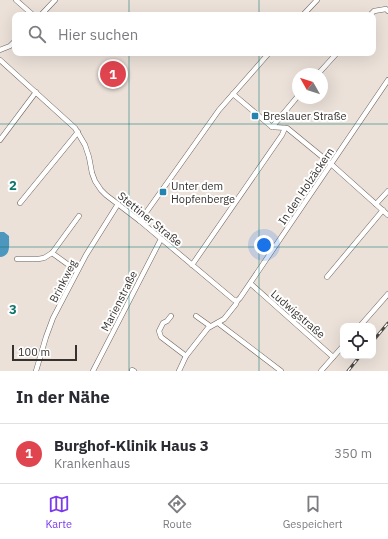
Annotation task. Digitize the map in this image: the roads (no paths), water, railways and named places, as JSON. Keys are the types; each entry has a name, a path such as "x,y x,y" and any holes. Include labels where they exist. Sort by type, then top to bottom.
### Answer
{"street":[{"path":"16,0 29,12"},
{"path":"44,12 56,0"},
{"path":"307,12 317,0"},
{"path":"373,12 386,9 388,11"},
{"path":"0,50 12,44"},
{"path":"140,221 219,110 267,56"},
{"path":"323,68 333,56"},
{"name":"Stettiner Straße","path":"0,60 70,122 78,132 89,156 95,181 101,190 237,301"},
{"name":"In den Holzäckern","path":"218,323 224,319 250,284 388,80"},
{"path":"0,140 36,92"},
{"path":"233,94 272,127 287,128 331,164 388,215"},
{"path":"272,127 292,103"},
{"path":"192,265 282,135 285,128"},
{"path":"20,203 78,132"},
{"path":"376,204 388,191"},
{"name":"Brinkweg","path":"36,371 51,324 77,271 118,204"},
{"path":"326,277 382,210"},
{"path":"17,259 44,258 52,253 79,216"},
{"name":"Marienstraße","path":"93,371 161,239"},
{"path":"52,253 77,271"},
{"name":"Ludwigstraße","path":"250,284 334,357"},
{"path":"363,323 388,294"},
{"path":"171,316 163,323 159,331 161,337 186,356"},
{"path":"196,316 210,326"},
{"path":"179,371 186,356 196,342 210,326 218,323 281,371"},
{"path":"321,371 340,350"}],"water":[{"path":"0,232 4,232 9,236 9,250 6,255 0,257"}],"railway":[{"path":"376,337 388,323"},
{"path":"348,371 358,359"}],"place":[{"name":"Burghof-Klinik Haus 3","path":"113,74"},
{"name":"Breslauer Straße","path":"255,116"},
{"name":"Unter dem Hopfenberge","path":"163,192"}]}
